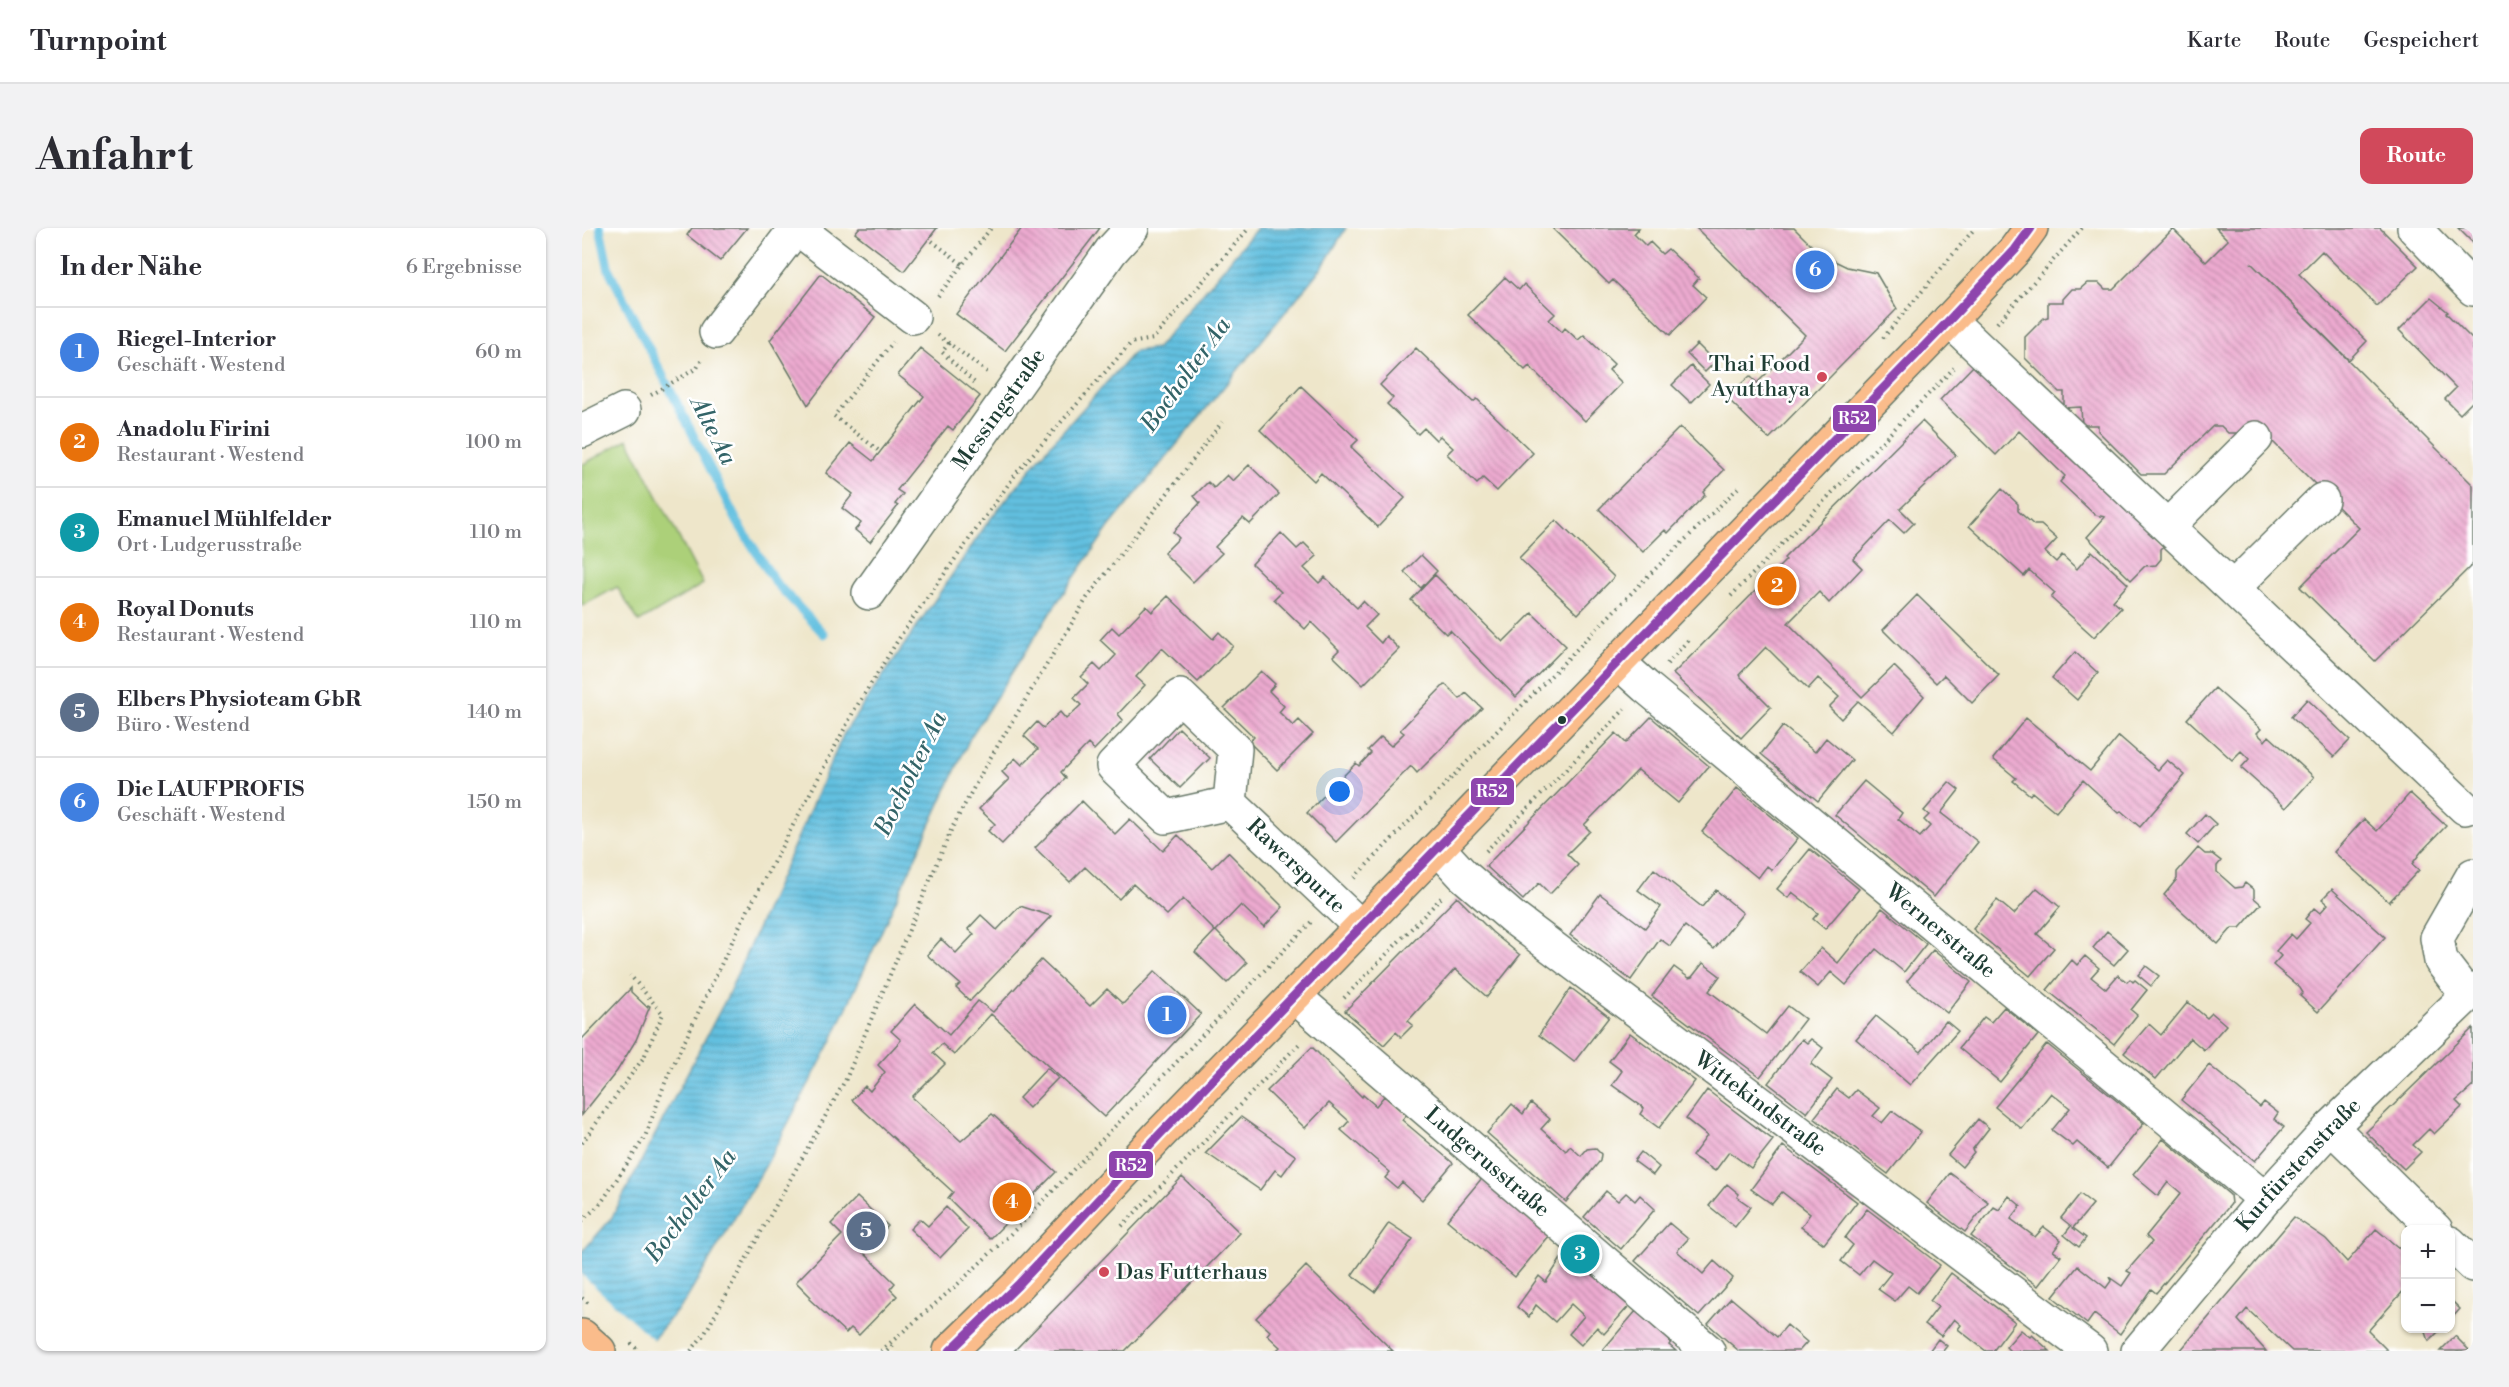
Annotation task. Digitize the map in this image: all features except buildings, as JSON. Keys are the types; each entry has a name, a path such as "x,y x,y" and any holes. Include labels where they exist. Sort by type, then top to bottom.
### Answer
{"main road":[{"path":"950,1351 1018,1286 1294,996 1949,320 2015,249 2031,228"},
{"path":"582,1336 599,1351"}],"street":[{"path":"716,332 796,228 913,317"},
{"name":"Messingstraße","path":"869,593 1111,251 1132,228"},
{"path":"2414,228 2473,290"},
{"path":"1949,320 2465,808"},
{"path":"585,421 637,403"},
{"path":"2168,526 2256,438"},
{"path":"2233,588 2322,500"},
{"name":"Wernerstraße","path":"1618,662 2265,1198"},
{"name":"Rawerspurte","path":"1230,803 1361,927"},
{"name":"Wittekindstraße","path":"1438,848 1463,875 1521,924 2090,1351"},
{"path":"2470,992 2441,961 2437,938 2473,875"},
{"name":"Kurfürstenstraße","path":"2138,1351 2265,1198 2331,1127 2470,992"},
{"name":"Ludgerusstraße","path":"1294,996 1708,1351"},
{"path":"2331,1127 2431,1225"},
{"path":"2455,1247 2473,1265"}],"path":[{"path":"878,450 834,416 913,317 934,301 991,228"},
{"path":"582,1221 601,1203 645,1137 666,1080 741,923 855,709 905,628 1018,471 1131,343 1153,339 1248,228"},
{"path":"1876,347 1975,228"},
{"path":"1724,603 1976,345 2082,228"},
{"path":"932,241 962,264"},
{"path":"913,317 1013,391"},
{"path":"637,403 697,368"},
{"path":"691,1351 705,1333 846,1079 952,828 986,765 1087,598 1222,422"},
{"path":"881,1351 1022,1223 1650,573 1744,482"},
{"path":"1121,1226 1646,687 1691,637"},
{"path":"582,1143 644,1057 663,1014 630,975"},
{"path":"887,1351 901,1335"}],"green space":[{"path":"628,439 703,584 639,622 617,587 582,606 582,465"}],"water":[{"name":"Bocholter Aa","path":"1257,228 1346,228 1323,266 1109,527 1054,607 970,738 831,1042 766,1165 686,1300 643,1351 582,1351 582,1252 611,1219 727,997 844,733 988,522 1051,444 1135,351 1157,348"}],"pier":[{"path":"582,1275 655,1341 647,1351 582,1351"}],"waterway":[{"name":"Alte Aa","path":"600,228 609,270 737,521 775,582 824,634"}],"transit line":[{"name":"R52","path":"950,1351 1018,1285 1160,1134 1940,330 2015,250 2031,228"}],"place":[{"name":"Die LAUFPROFIS","path":"1815,270"},
{"name":"Thai Food Ayutthaya","path":"1822,377"},
{"name":"Anadolu Firini","path":"1777,586"},
{"name":"Riegel-Interior","path":"1167,1015"},
{"name":"Royal Donuts","path":"1012,1202"},
{"name":"Elbers Physioteam GbR","path":"866,1231"},
{"name":"Emanuel Mühlfelder","path":"1580,1254"},
{"name":"Das Futterhaus","path":"1104,1272"}]}
